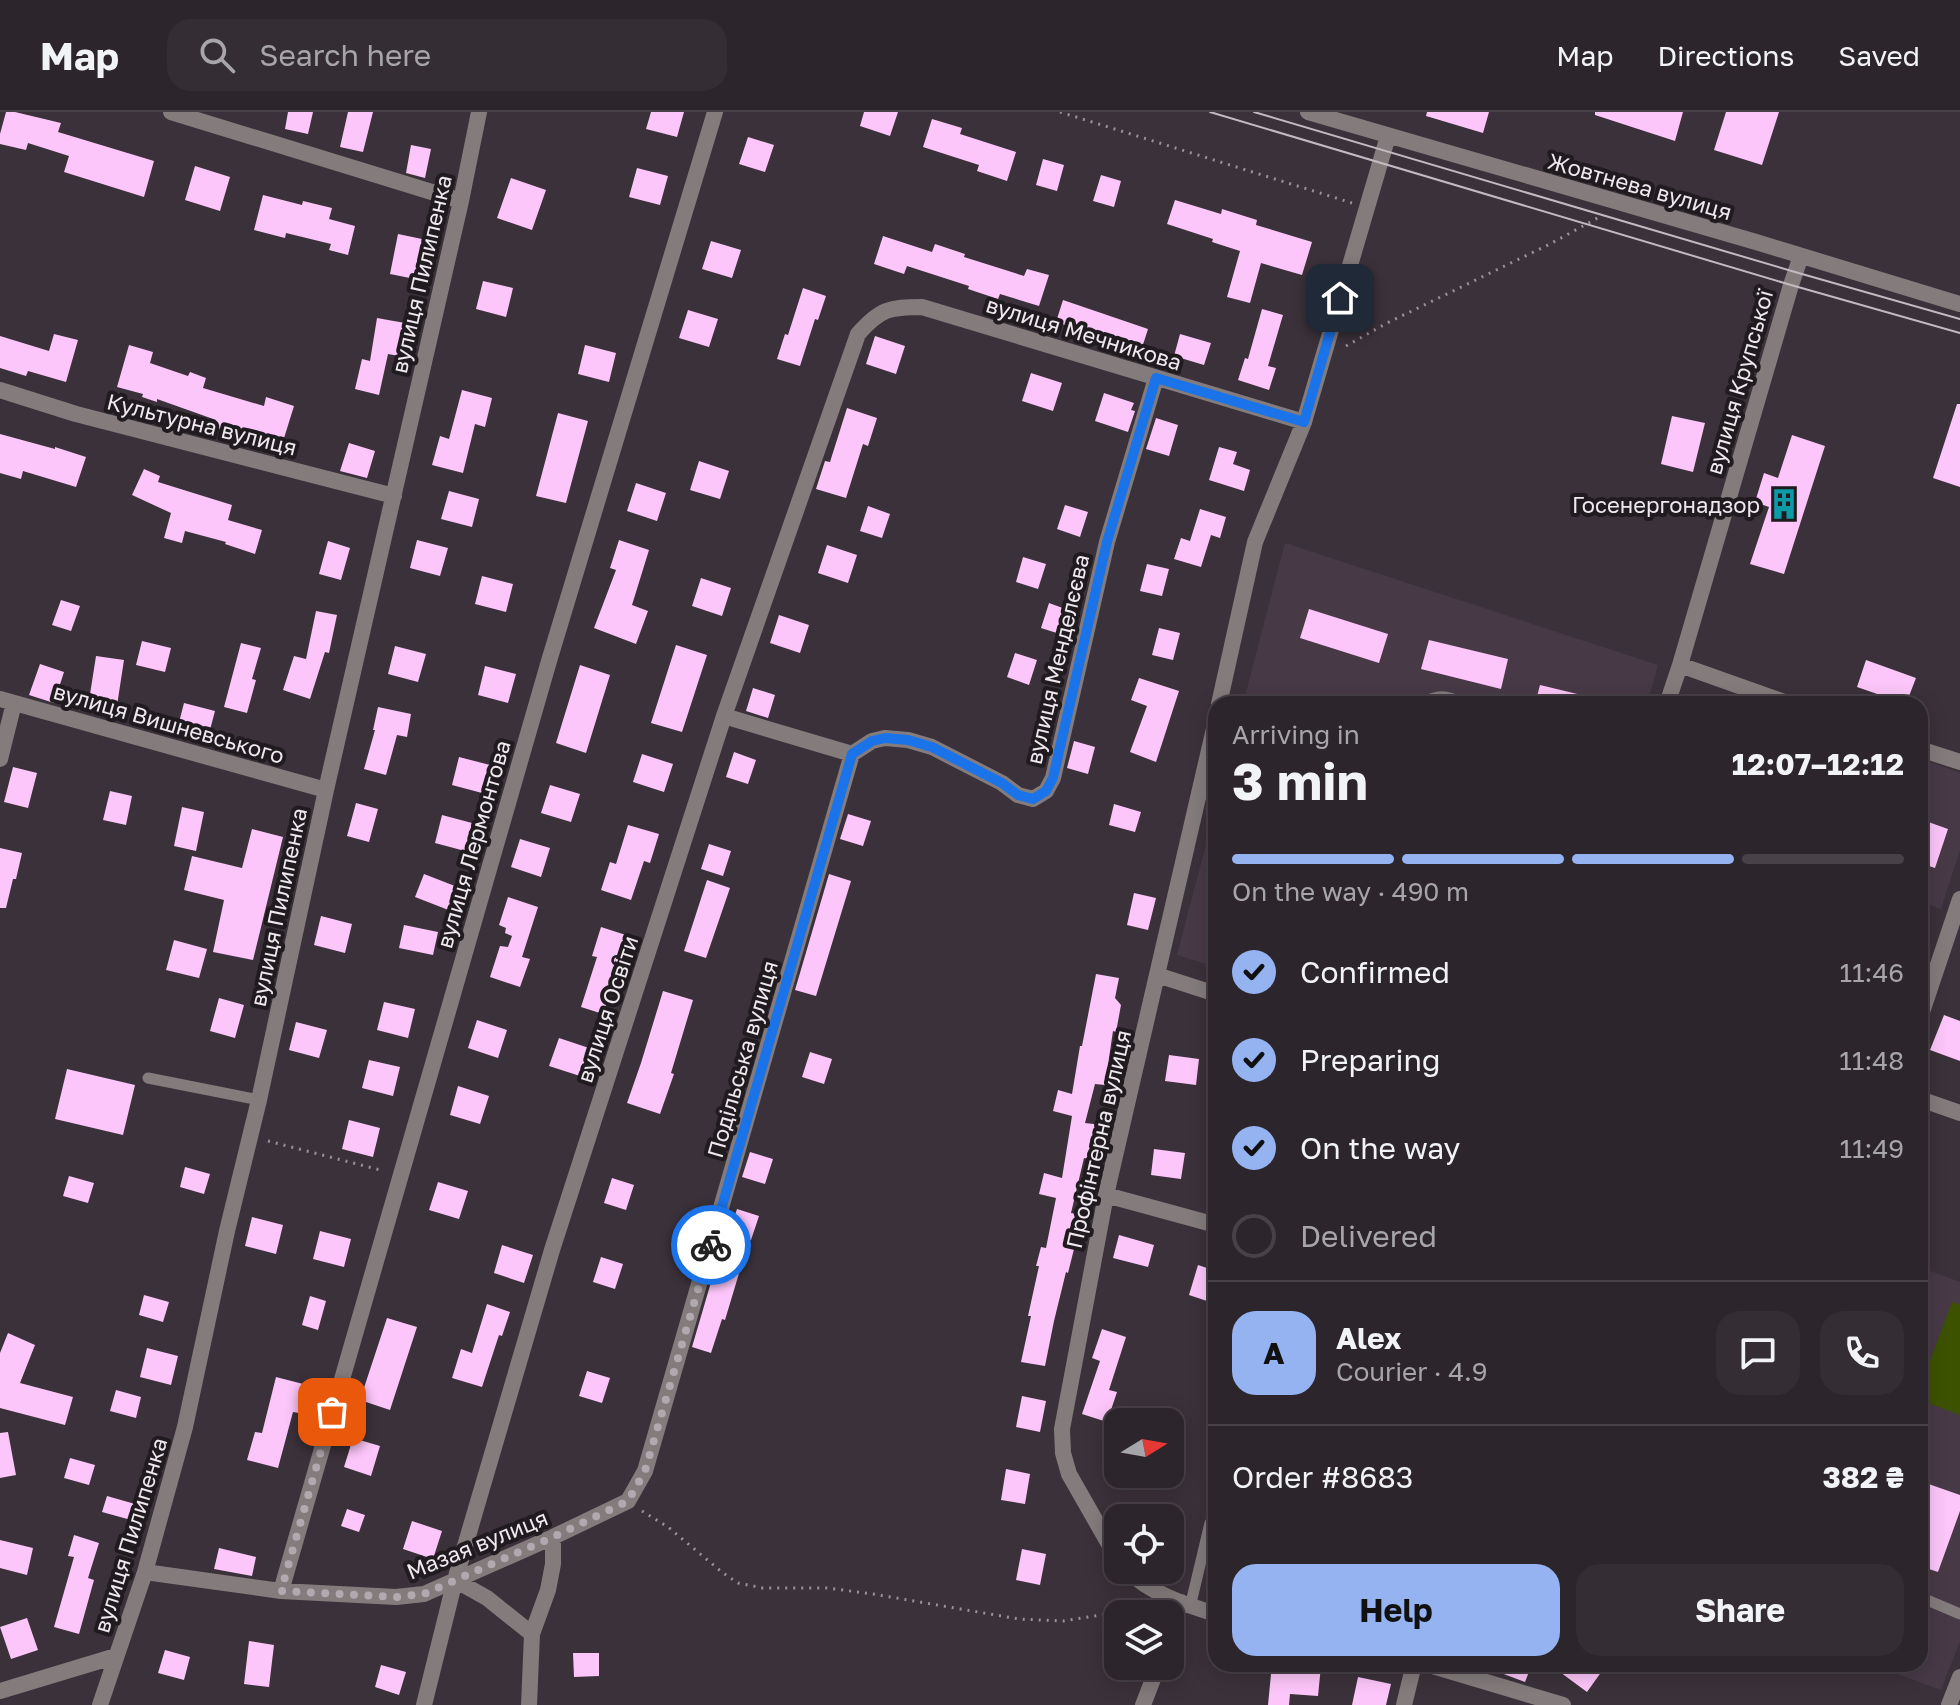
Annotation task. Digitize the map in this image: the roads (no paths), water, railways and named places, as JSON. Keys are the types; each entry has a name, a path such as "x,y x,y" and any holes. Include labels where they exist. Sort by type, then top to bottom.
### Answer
{"street":[{"path":"171,112 461,201"},
{"name":"вулиця Пилипенка","path":"100,1705 145,1572 185,1427 479,112"},
{"name":"вулиця Лермонтова","path":"281,1591 549,661 715,112"},
{"name":"Жовтнева вулиця","path":"1308,112 1960,304"},
{"path":"1221,696 1255,542 1304,422 1388,136"},
{"name":"вулиця Крупської","path":"1670,696 1801,256"},
{"name":"вулиця Мечникова","path":"858,334 874,315 901,307 922,307 1304,422"},
{"name":"вулиця Освіти","path":"424,1705 455,1580 552,1250 724,716 858,334"},
{"name":"вулиця Менделєєва","path":"852,754 872,741 885,738 908,740 932,747 1002,783 1018,795 1033,799 1046,791 1053,778 1107,542 1156,378"},
{"name":"Культурна вулиця","path":"0,390 76,414 394,496"},
{"path":"1680,665 1767,696"},
{"path":"0,759 7,701"},
{"name":"вулиця Вишневського","path":"7,701 326,790"},
{"path":"724,716 852,754"},
{"path":"1928,752 1960,762"},
{"name":"Подільська вулиця","path":"628,1501 645,1471 852,754"},
{"name":"Профінтерна вулиця","path":"1104,1535 1069,1474 1063,1453 1062,1429 1106,1195 1208,755"},
{"path":"1928,994 1960,899"},
{"path":"1157,975 1208,991"},
{"path":"1928,1102 1960,1113"},
{"path":"1106,1195 1208,1223"},
{"name":"Мазая вулиця","path":"145,1572 281,1591 396,1597 424,1594 628,1501"},
{"path":"529,1705 532,1634 548,1590 553,1564 553,1537"},
{"path":"455,1580 487,1598 532,1634"},
{"path":"1146,1584 1208,1611"},
{"path":"1184,1608 1186,1604"},
{"path":"1,1686 116,1656"},
{"path":"1404,1705 1412,1672"},
{"path":"1456,1672 1563,1705"},
{"path":"1949,1705 1960,1677"},
{"path":"1143,1705 1153,1680"}],"lane":[{"path":"148,1078 259,1100"},
{"path":"1186,1604 1208,1530"},
{"path":"1928,1600 1960,1614"}],"tram line":[{"path":"1210,112 1960,333"},
{"path":"1254,112 1960,319"}],"place":[{"name":"Госенергонадзор","path":"1784,504"}]}
